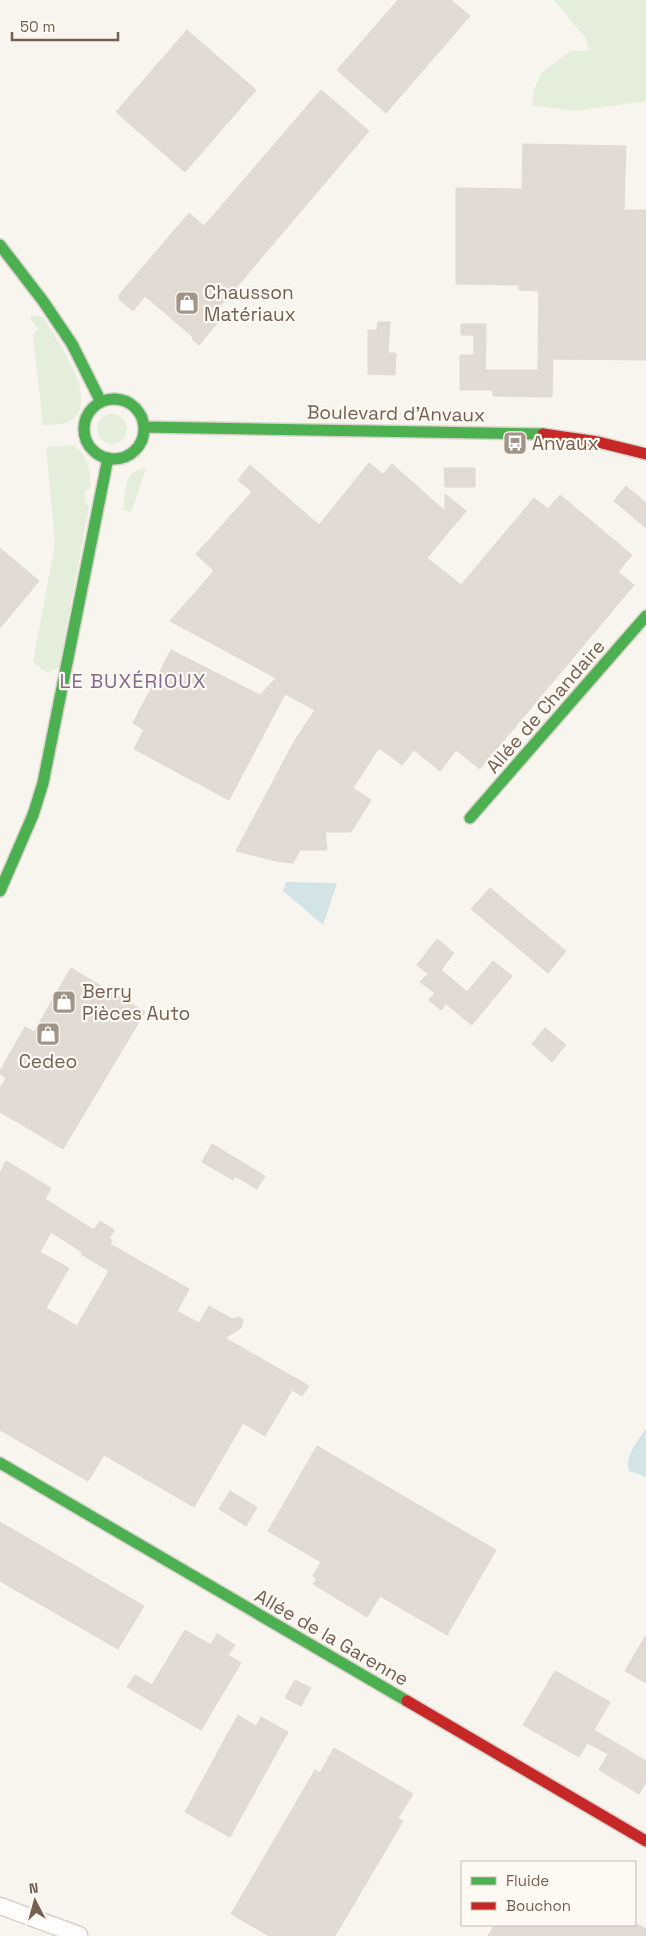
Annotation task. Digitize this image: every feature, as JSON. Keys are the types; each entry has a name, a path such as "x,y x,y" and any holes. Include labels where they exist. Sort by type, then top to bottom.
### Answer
{"street":[{"path":"0,245 43,301 72,344 101,402"},
{"path":"110,399 129,403 142,417 144,427 143,436 134,452 126,456 108,458 99,455 91,449 86,441 84,432 84,423 88,414 101,402 110,399"},
{"name":"Boulevard d'Anvaux","path":"144,427 533,433 598,442 646,454"},
{"path":"0,891 33,815 43,783 108,458"},
{"name":"Allée de Chandaire","path":"470,818 646,616"},
{"name":"Allée de la Garenne","path":"0,1463 646,1841"},
{"path":"0,1906 79,1934 79,1936"}],"green space":[{"path":"554,0 646,0 646,101 574,111 532,105 534,90 541,73 570,51 589,51 586,39"},
{"path":"34,315 43,317 66,354 79,385 81,399 79,412 70,421 64,423 43,425 33,335 38,329 30,318"},
{"path":"112,414 123,418 127,429 123,440 112,444 101,440 97,429 101,418"},
{"path":"71,445 82,453 87,463 91,488 86,490 85,502 89,507 59,667 47,673 33,662 55,544 46,447"},
{"path":"146,468 131,512 123,510 129,477 133,472"}],"shaded area":[{"path":"286,882 337,883 323,925 283,891"},
{"path":"646,1429 646,1477 629,1471 628,1460"}],"building":[{"path":"398,0 451,0 470,16 386,113 337,70"},
{"path":"187,30 256,90 185,172 116,112"},
{"path":"321,90 369,131 212,316 218,322 199,345 193,340 192,336 145,296 133,311 119,299 119,295 189,213 204,226"},
{"path":"523,144 626,146 624,210 646,210 646,360 553,359 552,397 493,396 493,390 460,390 460,355 474,355 474,335 461,335 461,324 486,324 485,370 538,370 539,291 519,290 519,285 456,284 456,188 522,189"},
{"path":"378,322 390,322 388,353 396,353 395,375 368,374 368,330 377,330"},
{"path":"369,463 383,474 392,464 445,511 445,494 466,511 427,558 461,585 534,498 548,509 560,495 632,555 618,572 634,585 480,769 456,750 440,771 414,750 402,765 379,748 353,788 371,800 351,832 325,832 327,850 300,850 293,863 276,861 236,851 295,740 315,710 285,694 229,800 134,749 144,730 133,723 171,650 260,695 276,678 170,621 214,571 196,554 252,492 238,480 250,465 319,525"},
{"path":"444,468 475,468 475,487 445,487"},
{"path":"626,486 646,503 646,528 614,501"},
{"path":"0,548 39,581 0,628"},
{"path":"490,888 566,951 548,973 471,909"},
{"path":"437,939 454,953 441,970 467,992 493,961 512,976 472,1025 446,1004 441,1010 429,1000 435,993 420,982 428,974 417,965"},
{"path":"71,968 145,1012 63,1149 0,1112 0,1089 6,1078 0,1074 0,1071 25,1027 34,1032"},
{"path":"545,1028 566,1045 552,1062 532,1044"},
{"path":"212,1144 265,1176 257,1189 235,1176 233,1180 202,1162"},
{"path":"6,1161 51,1188 45,1199 94,1230 100,1221 114,1230 109,1239 112,1240 110,1244 189,1289 177,1311 199,1323 209,1306 232,1319 239,1317 243,1320 241,1328 225,1338 309,1386 302,1396 292,1390 265,1436 243,1423 194,1507 104,1455 88,1481 0,1430 0,1173","holes":["51,1232 82,1252 81,1254 109,1271 77,1326 46,1308 69,1268 40,1252"]},
{"path":"317,1446 496,1550 447,1635 380,1596 367,1617 313,1584 317,1579 313,1576 321,1562 268,1531"},
{"path":"230,1491 257,1507 246,1526 219,1509"},
{"path":"0,1522 144,1606 118,1649 0,1581"},
{"path":"185,1630 211,1645 217,1634 235,1645 228,1655 241,1663 201,1730 127,1687 135,1675 152,1685"},
{"path":"646,1635 646,1683 625,1671"},
{"path":"555,1671 610,1702 594,1730 646,1761 646,1782 639,1794 599,1770 608,1754 587,1743 579,1757 523,1725"},
{"path":"295,1680 311,1688 301,1706 285,1698"},
{"path":"238,1715 256,1726 261,1717 288,1732 230,1837 185,1812"},
{"path":"334,1748 413,1794 398,1818 403,1821 335,1936 269,1936 231,1914 315,1770 320,1773"},
{"path":"639,1925 646,1929 646,1936 488,1936 493,1926"}],"traffic: fast":[{"path":"0,245 43,301 72,344 101,402"},
{"path":"114,399 131,404 139,412 144,429 139,446 131,454 114,459 97,454 89,446 84,429 89,412 97,404 114,399"},
{"path":"144,427 543,434"},
{"path":"0,891 33,815 43,783 108,458"},
{"path":"470,818 646,616"},
{"path":"0,1463 407,1701"}],"traffic: jam":[{"path":"543,434 598,442 646,454"},
{"path":"407,1701 646,1841"}],"place":[{"name":"Chausson Matériaux","path":"187,303"},
{"name":"Anvaux","path":"515,443"},
{"name":"Berry Pièces Auto","path":"64,1002"},
{"name":"Cedeo","path":"48,1034"}],"district":[{"name":"LE BUXÉRIOUX","path":"133,681"}]}
